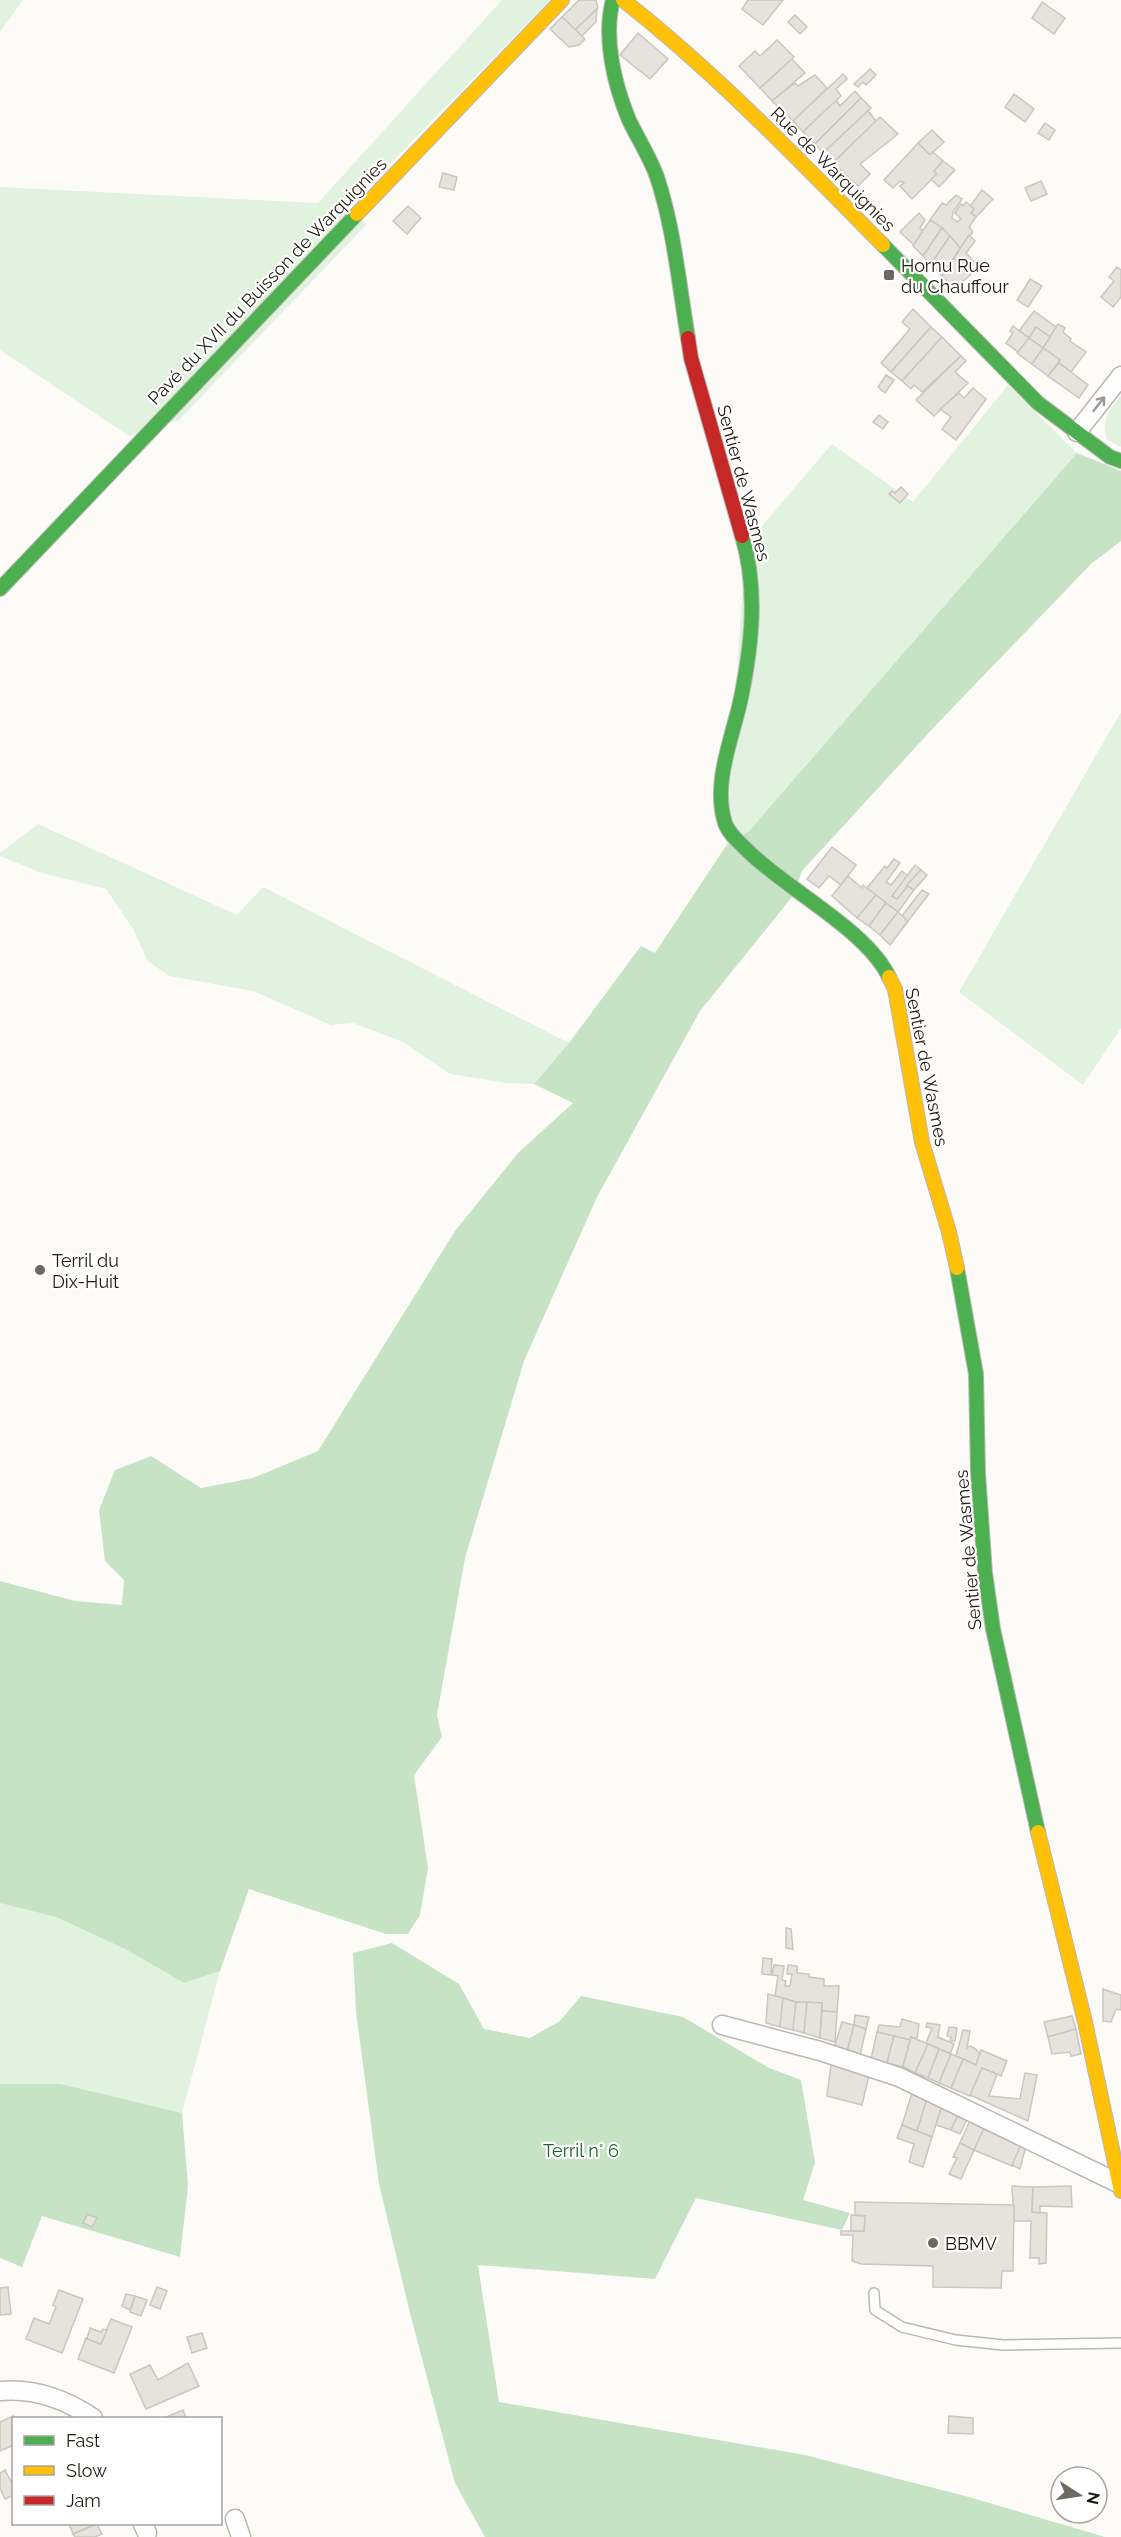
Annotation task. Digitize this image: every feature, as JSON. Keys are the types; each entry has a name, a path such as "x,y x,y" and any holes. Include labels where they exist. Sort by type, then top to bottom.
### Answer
{"street":[{"name":"Pavé du XVII du Buisson de Warquignies","path":"0,589 561,0"},
{"name":"Sentier de Wasmes","path":"613,0 608,18 611,53 621,97 657,178 669,226 692,358 749,559 752,595 751,638 741,697 722,778 721,800 725,825 767,870 852,933 883,964 895,989 922,1142 949,1232 968,1320 976,1374 978,1473 985,1573 1005,1697 1085,2022 1120,2186"},
{"name":"Rue de Warquignies","path":"623,0 662,30 767,127 1038,403 1110,457 1121,461"},
{"path":"1077,432 1121,376"},
{"path":"722,2025 820,2051 899,2077 1120,2186"},
{"path":"0,2391 21,2390 49,2396 80,2409 92,2417"},
{"path":"235,2519 241,2537"}],"lane":[{"path":"874,2293 876,2310 902,2327 956,2340 1004,2345 1121,2343"}],"green space":[{"path":"0,0 23,0 0,32"},
{"path":"502,0 550,0 346,209 367,224 179,420 129,436 0,350 0,187 318,203"},
{"path":"1008,385 1077,453 749,831 726,846 745,546 832,444 913,502"},
{"path":"1121,396 1121,447 1107,440 1105,421 1112,406"},
{"path":"1077,453 1121,471 1121,541 1091,564 936,725 802,871 792,897 700,1011 597,1197 524,1361 465,1558 437,1715 442,1737 414,1775 428,1868 420,1915 408,1934 386,1934 249,1889 220,1971 184,1983 125,1949 56,1917 0,1903 0,1581 75,1601 122,1605 124,1580 105,1561 99,1510 115,1470 151,1456 201,1488 253,1478 318,1451 455,1231 518,1153 573,1103 534,1084 569,1043 641,946 655,953 726,846 749,831"},
{"path":"1121,712 1121,1028 1083,1085 959,992"},
{"path":"38,824 237,915 263,887 569,1043 534,1084 507,1083 450,1074 403,1042 353,1023 331,1025 253,991 169,976 148,961 133,929 106,889 42,873 0,856 0,853"},
{"path":"0,1903 56,1917 125,1949 184,1983 220,1971 182,2113 61,2084 0,2084"},
{"name":"Terril n° 6","path":"392,1943 459,1984 484,2029 530,2038 560,2021 581,1996 683,2017 769,2068 801,2080 815,2163 803,2200 850,2213 842,2230 696,2198 655,2279 478,2265 499,2402 805,2455 969,2497 1049,2521 1049,2525 1064,2525 1105,2537 485,2537 455,2483 379,2184 356,2012 353,1953"},
{"path":"0,2084 61,2084 182,2113 188,2186 180,2257 42,2216 22,2267 0,2258"}],"building":[{"path":"579,0 596,0 598,8 575,30 562,17"},
{"path":"748,0 783,0 763,25 742,9"},
{"path":"1042,2 1065,18 1054,34 1032,18"},
{"path":"597,9 596,22 582,36 575,30"},
{"path":"795,15 807,27 800,34 788,22"},
{"path":"562,17 585,39 579,45 569,47 550,29"},
{"path":"638,33 668,59 650,79 620,55"},
{"path":"777,40 794,57 760,88 739,66 755,51 760,56"},
{"path":"792,59 805,73 772,101 760,88"},
{"path":"870,69 876,75 866,85 863,82 858,87 854,84"},
{"path":"843,74 847,79 836,89 841,96 803,132 793,121"},
{"path":"815,75 827,88 793,121 772,101 795,83 798,86"},
{"path":"855,91 861,98 815,144 803,132 832,104 837,101 840,106"},
{"path":"1014,94 1034,109 1025,122 1005,107"},
{"path":"861,98 871,108 823,153 815,144"},
{"path":"868,111 876,121 833,163 823,153"},
{"path":"880,117 898,134 860,164 870,174 858,186 833,163"},
{"path":"1045,123 1055,130 1049,140 1038,133"},
{"path":"932,130 944,142 930,155 918,143"},
{"path":"918,143 930,155 933,152 943,161 934,171 937,174 912,199 900,186 904,183 900,181 893,188 884,180"},
{"path":"943,161 955,170 939,187 931,179 937,174 934,171"},
{"path":"443,173 457,177 454,190 439,187"},
{"path":"1041,181 1047,194 1031,201 1025,188"},
{"path":"982,190 993,199 976,217 971,213 974,209 970,206"},
{"path":"956,195 962,199 953,212 952,218 957,222 961,219 955,213 961,204 963,206 966,202 974,209 971,213 976,217 969,227 973,232 960,248 942,228 930,220 942,203 946,205"},
{"path":"408,206 421,218 407,234 393,221"},
{"path":"919,213 925,220 920,228 923,231 914,245 900,232"},
{"path":"930,220 942,228 923,256 913,246"},
{"path":"942,228 950,236 931,264 923,256"},
{"path":"969,235 975,241 966,253 979,267 970,275 954,258"},
{"path":"950,236 960,248 942,276 931,264"},
{"path":"954,258 970,275 955,289 942,276"},
{"path":"1117,267 1121,270 1121,297 1113,307 1101,297 1114,281 1109,277"},
{"path":"1030,279 1042,286 1028,307 1017,300"},
{"path":"913,309 931,327 891,372 881,363 910,329 902,322"},
{"path":"1034,311 1056,327 1050,337 1036,327 1029,338 1019,331"},
{"path":"1058,324 1065,328 1063,332 1071,339 1070,341 1086,352 1071,372 1059,363 1060,360 1043,348"},
{"path":"1013,326 1029,338 1018,352 1006,343 1013,333 1010,331"},
{"path":"931,327 942,337 902,381 891,372"},
{"path":"1036,327 1050,337 1043,348 1029,338"},
{"path":"942,337 961,356 922,392 914,385 911,389 902,381"},
{"path":"1029,338 1043,348 1032,364 1017,353"},
{"path":"1043,348 1060,360 1048,376 1032,364"},
{"path":"961,356 966,361 955,372 968,383 934,416 916,400"},
{"path":"1059,363 1088,385 1079,398 1048,376"},
{"path":"886,375 894,380 885,393 878,387"},
{"path":"973,388 986,399 956,440 942,429 951,417 940,409 959,393 964,398"},
{"path":"879,415 888,422 883,429 873,422"},
{"path":"901,487 908,494 900,503 889,494 892,491 895,493"},
{"path":"832,847 856,865 841,885 829,876 819,888 807,879"},
{"path":"894,859 900,863 886,882 891,885 902,871 908,876 892,896 897,899 907,885 914,890 898,912 867,888 885,866 887,868"},
{"path":"915,865 921,870 897,899 892,896"},
{"path":"921,870 927,875 914,890 907,885"},
{"path":"848,876 862,888 863,885 876,895 857,918 832,896"},
{"path":"922,890 929,894 908,921 902,916"},
{"path":"876,895 886,903 869,926 857,918"},
{"path":"886,903 898,912 880,935 869,926"},
{"path":"898,912 908,921 890,945 880,935"},
{"path":"786,1928 791,1929 793,1949 786,1948"},
{"path":"763,1958 772,1959 771,1975 762,1974"},
{"path":"774,1965 784,1966 782,1980 786,1981 785,1986 790,1986 792,1974 787,1974 788,1965 797,1966 797,1973 824,1979 824,1986 839,1986 837,2012 822,2011 822,2003 796,2002 775,1996 778,1976 772,1975"},
{"path":"1103,1989 1121,1995 1121,2010 1116,2009 1111,2022 1103,2021"},
{"path":"768,1994 783,1998 780,2027 766,2023"},
{"path":"783,1998 796,2002 793,2030 780,2027"},
{"path":"796,2002 807,2002 804,2033 793,2030"},
{"path":"807,2002 822,2003 820,2038 804,2033"},
{"path":"822,2011 837,2012 835,2042 820,2038"},
{"path":"855,2015 869,2017 866,2029 854,2025"},
{"path":"1072,2016 1076,2029 1048,2037 1044,2022"},
{"path":"902,2019 919,2024 917,2039 911,2037 910,2040 877,2032 879,2025 900,2027"},
{"path":"842,2022 854,2025 847,2052 834,2048"},
{"path":"927,2023 940,2025 938,2037 954,2044 950,2054 926,2043 932,2028 926,2027"},
{"path":"854,2025 866,2029 860,2056 847,2052"},
{"path":"949,2027 957,2028 955,2041 950,2041 951,2037 947,2036"},
{"path":"1076,2029 1081,2054 1071,2056 1070,2052 1052,2054 1048,2037"},
{"path":"963,2030 970,2031 967,2048 970,2046 980,2053 976,2065 956,2056"},
{"path":"877,2032 894,2036 887,2063 871,2059"},
{"path":"894,2036 910,2040 903,2067 887,2063"},
{"path":"911,2037 928,2044 915,2073 903,2067"},
{"path":"928,2044 939,2049 928,2078 915,2073"},
{"path":"939,2049 951,2054 939,2083 928,2078"},
{"path":"981,2050 1007,2061 1001,2076 982,2068 970,2096 951,2088 963,2059 976,2065"},
{"path":"951,2054 963,2059 951,2088 939,2083"},
{"path":"831,2065 870,2071 862,2105 827,2096"},
{"path":"982,2068 997,2074 989,2096 1020,2099 1025,2073 1037,2075 1028,2121 970,2095"},
{"path":"912,2093 927,2099 917,2131 902,2125"},
{"path":"927,2099 942,2105 932,2137 917,2131"},
{"path":"942,2106 959,2113 951,2130 936,2125"},
{"path":"959,2113 968,2117 960,2134 951,2130"},
{"path":"971,2118 986,2124 974,2150 960,2143"},
{"path":"986,2124 1023,2140 1012,2166 974,2150"},
{"path":"902,2125 932,2137 923,2167 909,2162 914,2144 897,2138"},
{"path":"1023,2140 1027,2142 1020,2169 1012,2165"},
{"path":"960,2143 974,2150 961,2179 949,2174 957,2158 953,2157"},
{"path":"1012,2186 1033,2187 1032,2212 1047,2213 1046,2263 1039,2264 1039,2258 1030,2258 1031,2221 1014,2221"},
{"path":"1071,2186 1072,2207 1040,2206 1040,2213 1032,2212 1033,2187"},
{"name":"BBMV","path":"855,2202 1014,2205 1013,2271 1002,2271 1001,2288 933,2287 933,2266 861,2264 852,2261 853,2235 841,2235 841,2231 864,2231 865,2216 855,2215"},
{"path":"87,2214 97,2218 92,2227 83,2223"},
{"path":"851,2215 865,2216 864,2231 851,2231"},
{"path":"8,2287 11,2314 0,2315 0,2288"},
{"path":"157,2287 167,2291 160,2309 150,2305"},
{"path":"59,2290 83,2299 62,2353 26,2339 34,2318 49,2324 56,2307 53,2305"},
{"path":"126,2294 135,2296 130,2310 122,2306"},
{"path":"135,2296 147,2300 141,2316 130,2312"},
{"path":"111,2319 132,2327 114,2373 78,2359 86,2338 101,2344"},
{"path":"90,2328 101,2332 103,2329 107,2330 101,2344 87,2339"},
{"path":"202,2333 207,2348 192,2353 187,2337"},
{"path":"188,2363 199,2386 146,2409 130,2374 150,2365 158,2380"},
{"path":"183,2410 186,2417 166,2417"},
{"path":"13,2416 12,2446 0,2451 0,2422"},
{"path":"949,2416 973,2418 973,2434 948,2433"},
{"path":"5,2470 12,2483 12,2496 5,2499 0,2488 0,2473"},
{"path":"69,2525 94,2525 73,2534"},
{"path":"98,2525 102,2534 95,2537 75,2537 73,2534"}],"traffic: fast":[{"path":"613,0 609,29 615,76 629,120 654,170 663,196 672,236 688,338"},
{"path":"0,589 357,214"},
{"path":"883,245 1038,403 1110,457 1121,461"},
{"path":"742,536 750,576 752,617 745,678 722,776 722,808 725,823 735,838 764,866 825,911 863,943 889,977"},
{"path":"957,1268 976,1374 978,1473 985,1573 993,1629 1038,1832"}],"traffic: slow":[{"path":"357,214 562,0"},
{"path":"623,0 658,28 724,88 883,245"},
{"path":"889,977 895,989 922,1142 949,1232 957,1268"},
{"path":"1038,1832 1085,2022 1121,2191"}],"traffic: jam":[{"path":"688,338 691,358 742,536"}],"place":[{"name":"Hornu Rue du Chauffour","path":"889,275"},
{"name":"Terril du Dix-Huit","path":"40,1270"},
{"name":"BBMV","path":"933,2243"}]}
